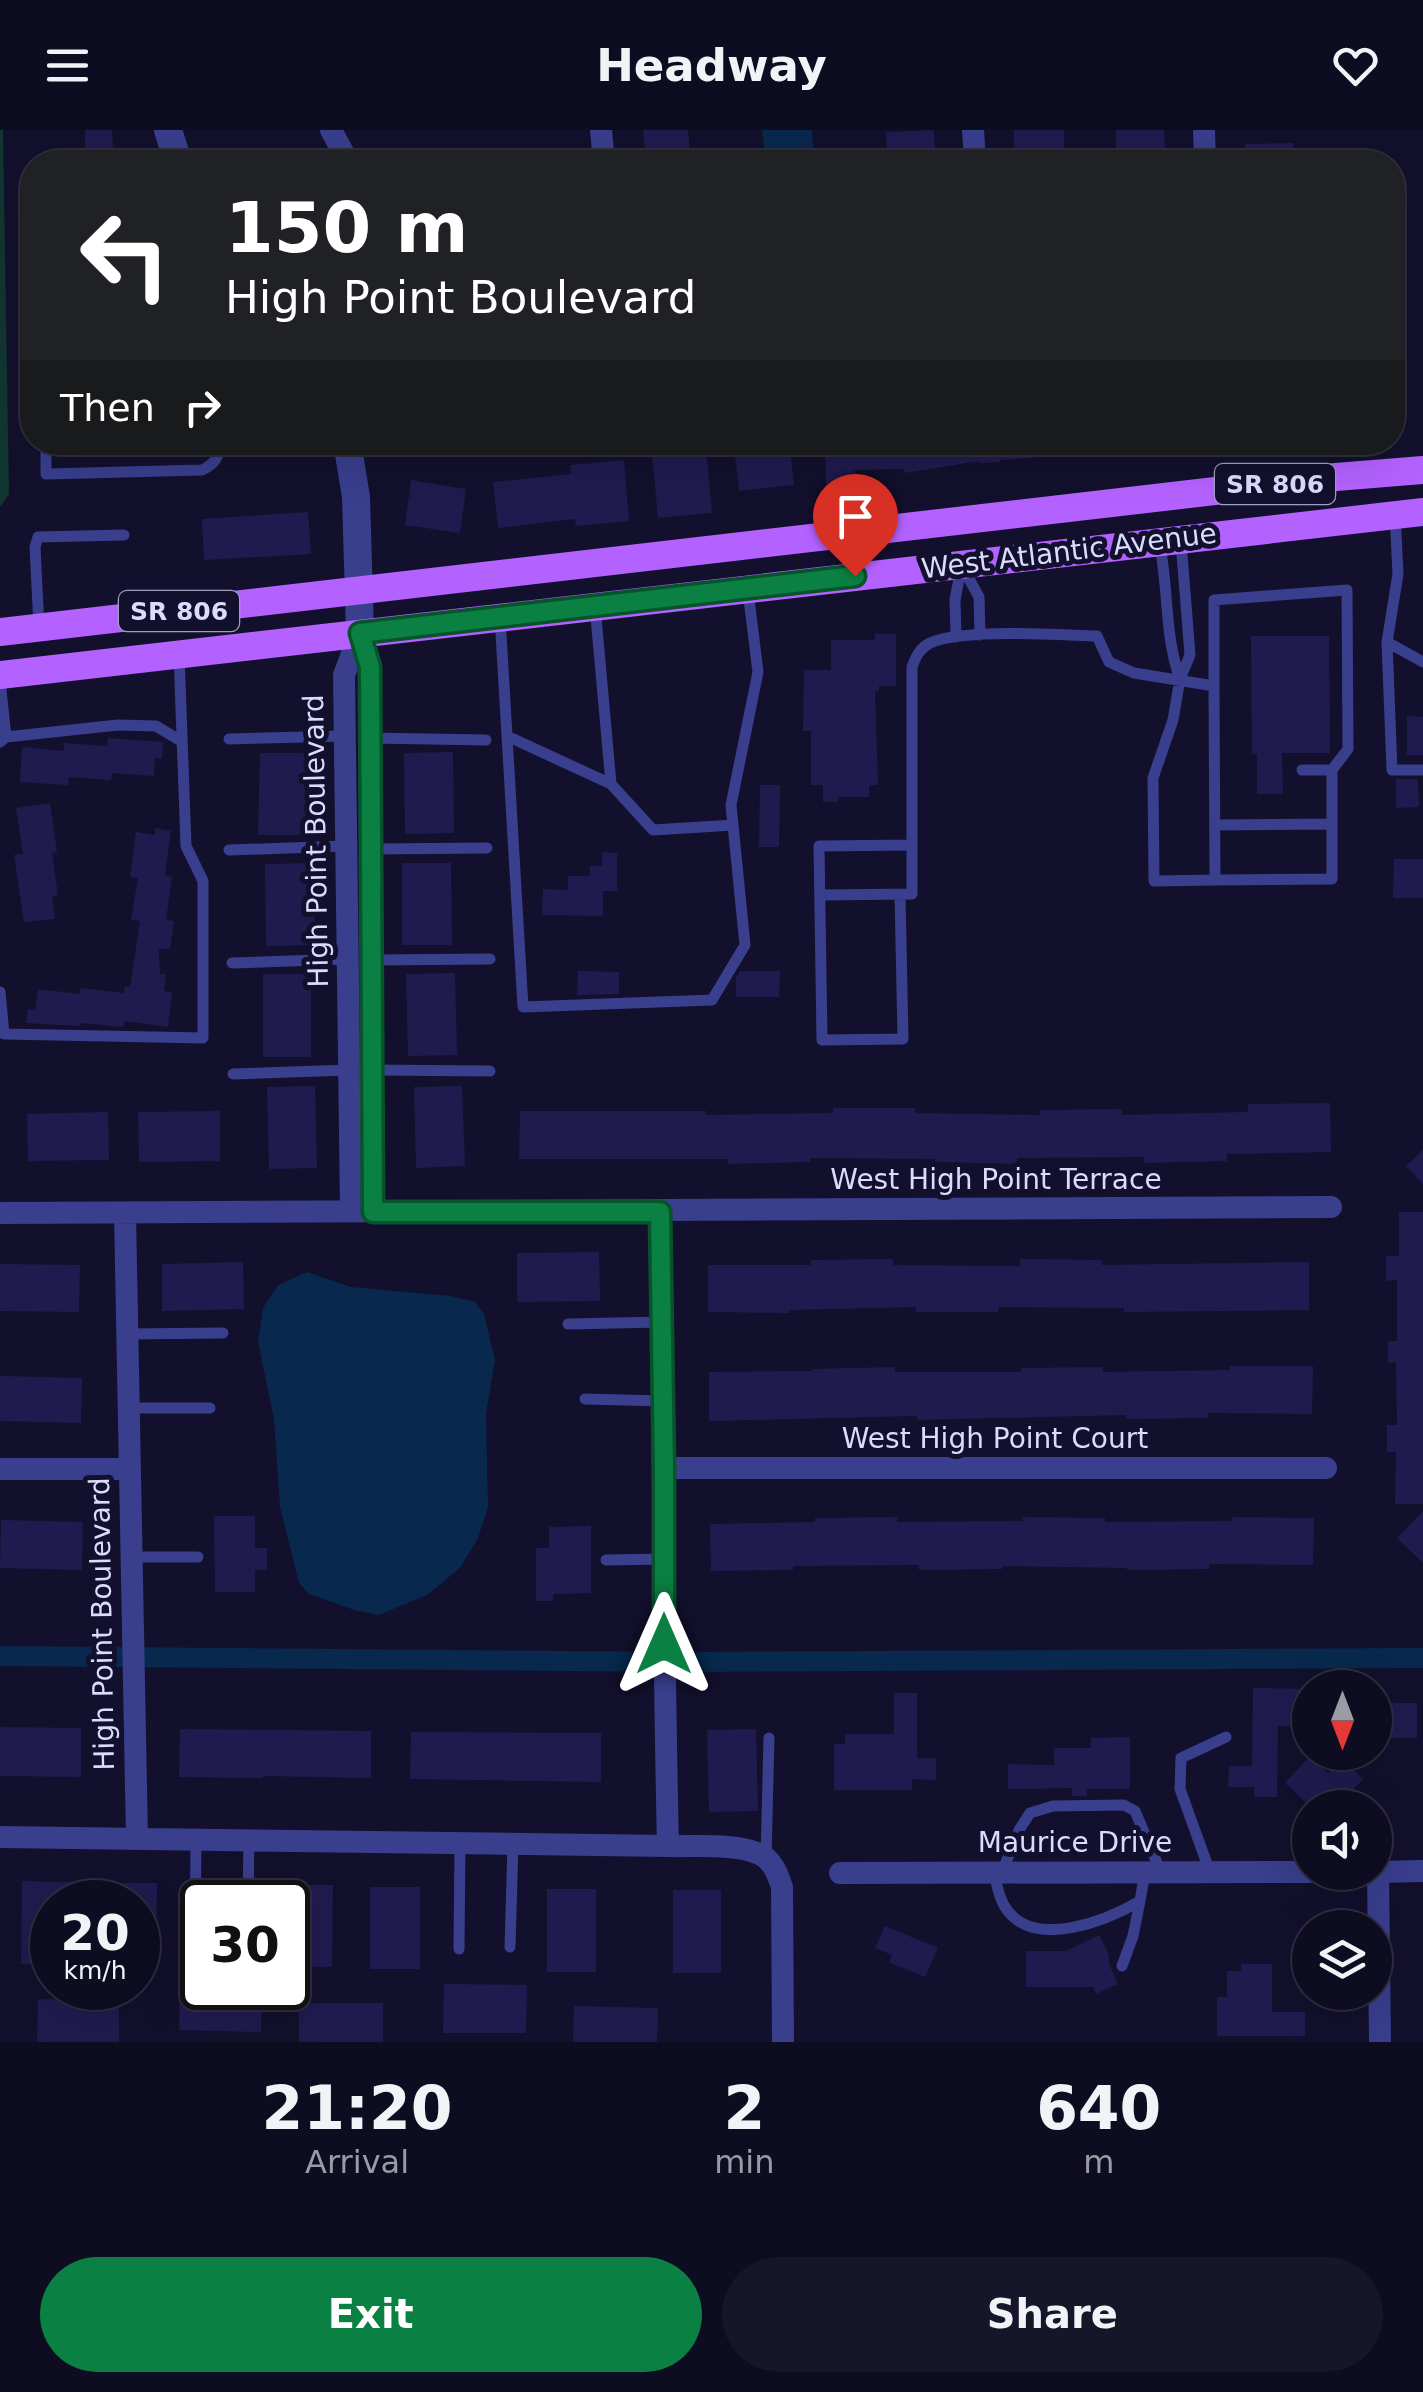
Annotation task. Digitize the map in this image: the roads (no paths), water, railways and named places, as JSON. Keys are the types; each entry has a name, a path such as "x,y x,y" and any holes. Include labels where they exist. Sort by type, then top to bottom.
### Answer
{"main road":[{"name":"West Atlantic Avenue","path":"0,632 1423,470"},
{"name":"West Atlantic Avenue","path":"0,677 1409,513"},
{"path":"958,521 962,564"}],"street":[{"path":"349,455 356,497 360,633"},
{"name":"High Point Boulevard","path":"360,633 344,675 344,736 347,959 360,1070 362,1212"},
{"name":"High Point Boulevard","path":"360,633 370,667 372,960 360,1070"},
{"name":"West High Point Terrace","path":"660,1212 1331,1207"},
{"path":"0,1213 660,1212 668,1846"},
{"name":"High Point Boulevard","path":"125,1213 137,1839"},
{"name":"West High Point Court","path":"664,1468 1326,1468"},
{"path":"0,1469 128,1469"},
{"path":"0,1837 737,1848 760,1855 775,1868 782,1887 783,2042"},
{"path":"1392,1872 1423,1871"},
{"name":"Maurice Drive","path":"840,1872 1292,1872"},
{"path":"1376,1890 1380,2042"}],"lane":[{"path":"46,455 46,474 202,470 218,455"},
{"path":"1409,513 1388,642 1392,770 1423,770"},
{"path":"39,627 35,548 38,536 124,535"},
{"path":"1170,540 1165,572 1172,655 1180,679"},
{"path":"1170,540 1190,655 1153,778 1154,881 1332,879 1332,770 1348,749 1347,590 1214,600 1215,880"},
{"path":"962,564 979,597 980,634"},
{"path":"956,637 955,600 962,564"},
{"path":"500,617 523,1007 712,1000 745,945 731,805 758,672 748,589"},
{"path":"595,606 611,784"},
{"path":"820,895 912,894 912,667 928,643 980,634 1097,636 1109,662 1134,673 1214,686"},
{"path":"1388,642 1423,662"},
{"path":"0,992 4,1034 203,1038 204,881 186,846 178,654"},
{"path":"0,677 3,740 118,726 156,726 181,741"},
{"path":"229,739 344,736"},
{"path":"508,736 611,784 652,830 733,825"},
{"path":"371,738 486,740"},
{"path":"1302,770 1332,770"},
{"path":"1215,825 1332,824"},
{"path":"229,850 346,846"},
{"path":"900,894 903,1039 822,1040 819,846 912,846"},
{"path":"371,849 487,848"},
{"path":"232,963 347,959"},
{"path":"372,960 490,959"},
{"path":"233,1074 490,1071"},
{"path":"568,1324 662,1322"},
{"path":"127,1334 223,1333"},
{"path":"585,1399 663,1400"},
{"path":"128,1408 210,1408"},
{"path":"132,1557 198,1557"},
{"path":"606,1560 664,1559"},
{"path":"1210,1872 1180,1789 1181,1758 1226,1737"},
{"path":"760,1855 769,1738"},
{"path":"1122,1966 1140,1901 1153,1872 1135,1811 1124,1804 1053,1806 1030,1813 998,1872 998,1893 1008,1912 1027,1925 1048,1931 1100,1921 1140,1901"},
{"path":"196,1840 196,1880"},
{"path":"248,1880 249,1840"},
{"path":"459,1949 460,1843"},
{"path":"510,1947 513,1844"}],"water":[{"path":"762,130 812,130 813,150 764,150"},
{"path":"307,1272 351,1287 451,1296 475,1302 484,1314 495,1360 486,1414 488,1507 478,1538 460,1568 427,1595 379,1615 309,1594 299,1583 280,1507 274,1419 258,1342 263,1308 278,1285"}],"waterway":[{"path":"0,1656 687,1662 1423,1658"}]}
